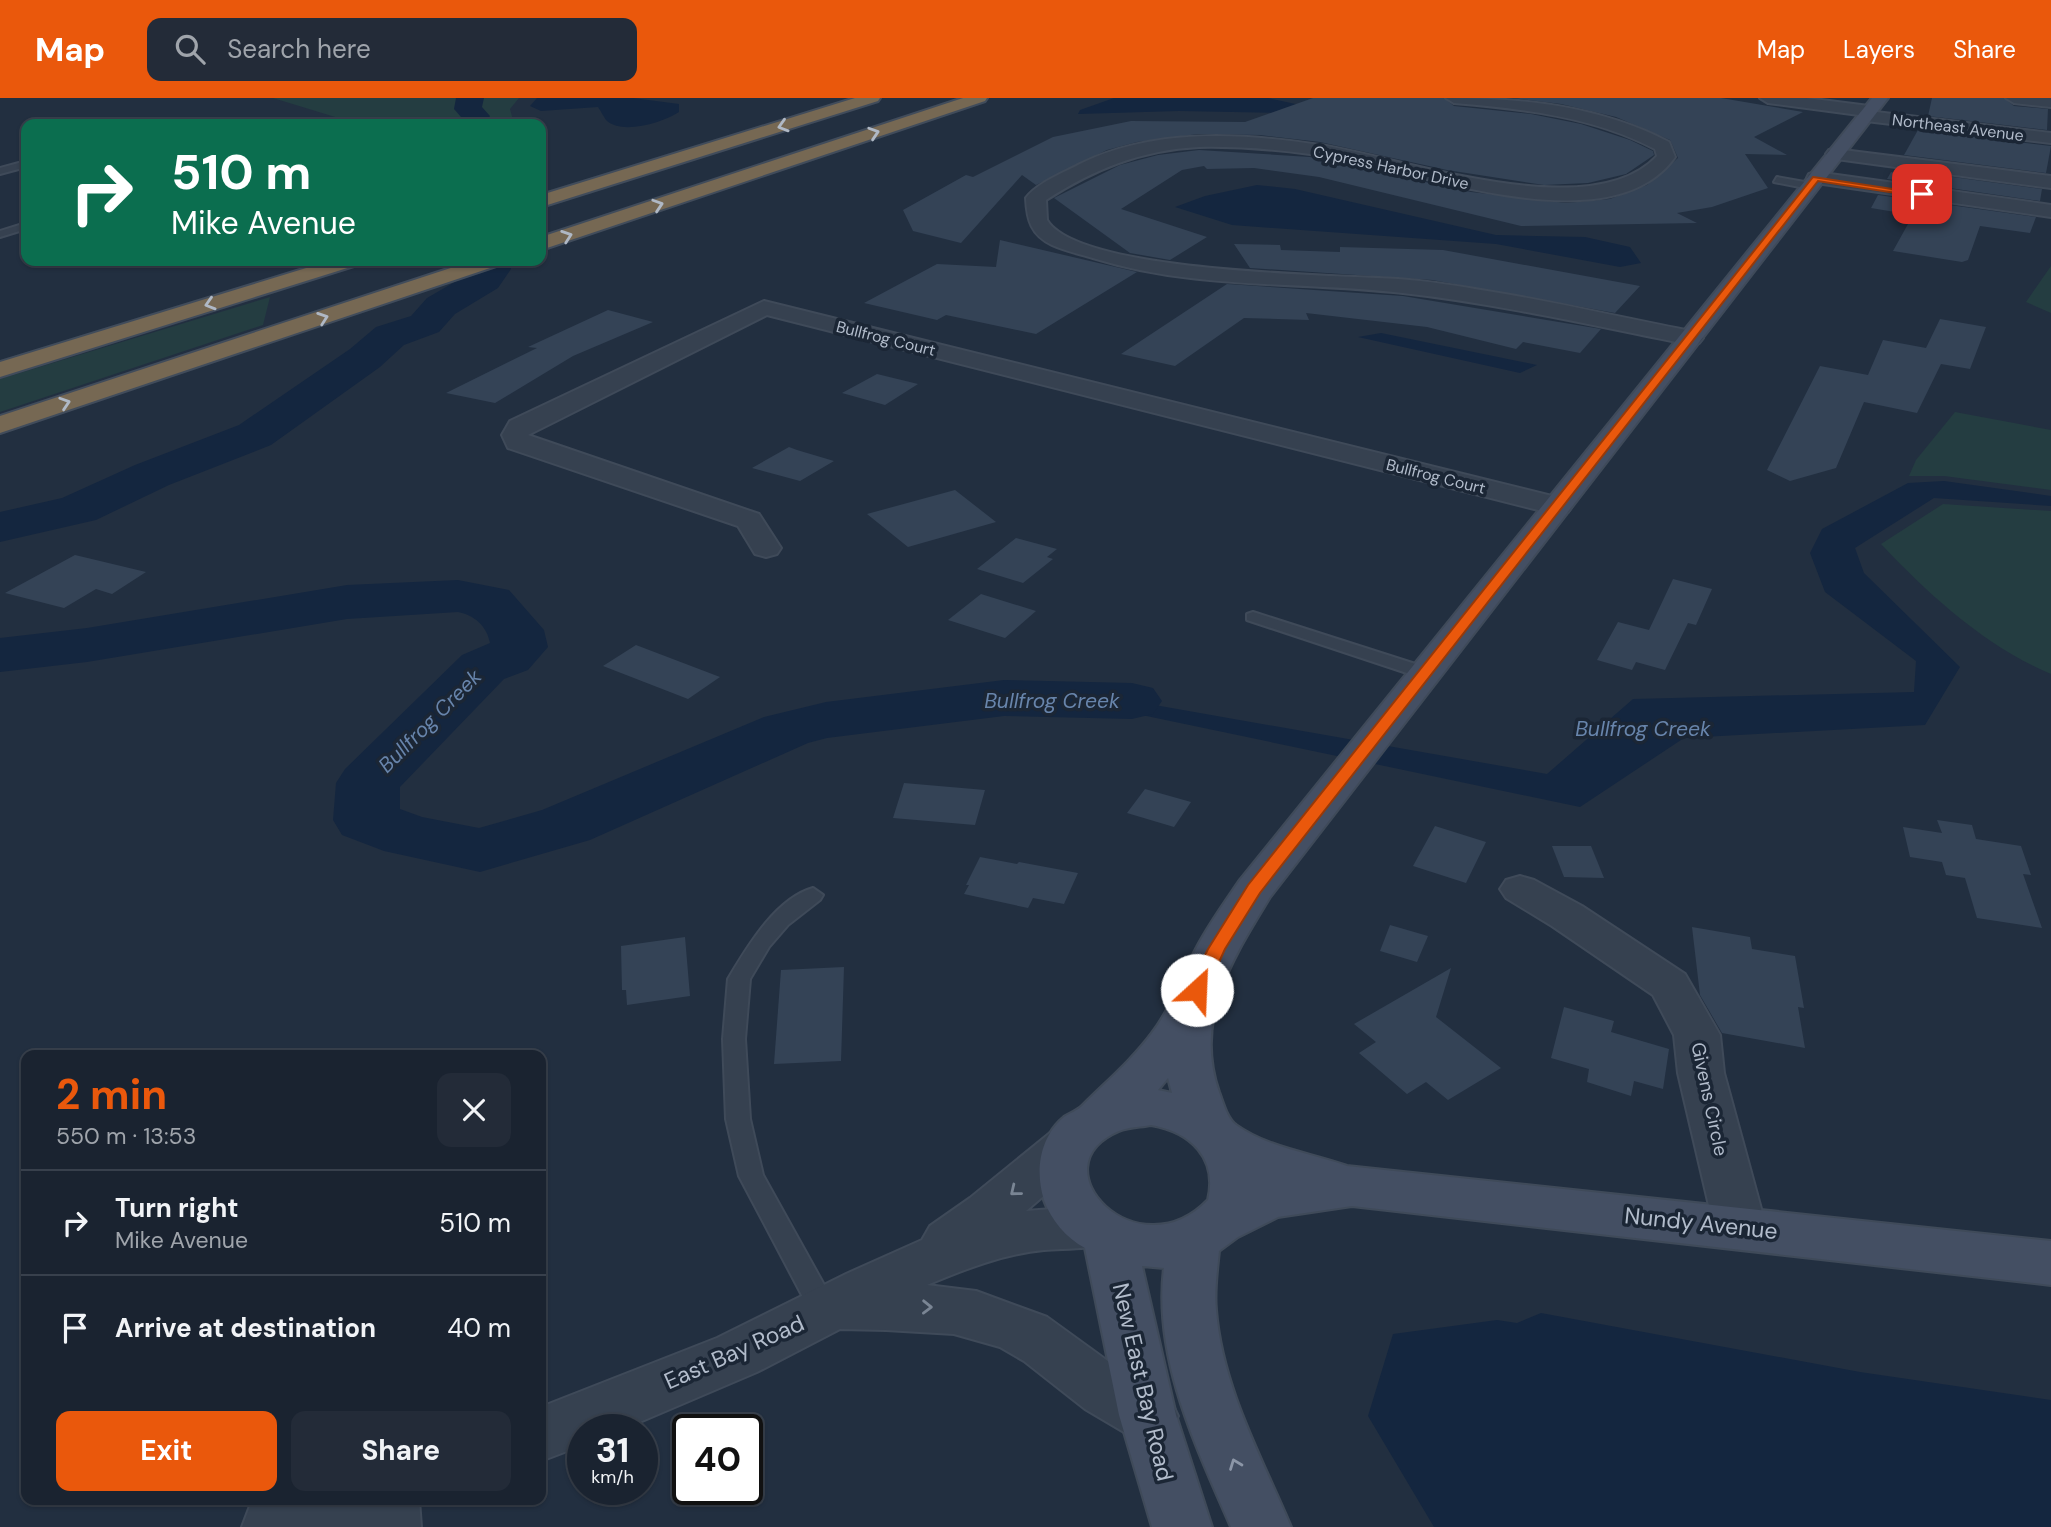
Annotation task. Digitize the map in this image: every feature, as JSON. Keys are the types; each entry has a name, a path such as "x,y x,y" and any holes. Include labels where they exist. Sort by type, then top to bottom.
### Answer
{"highway":[{"path":"546,199 872,98"},
{"path":"546,242 979,98"},
{"path":"0,370 334,266"},
{"path":"0,425 477,266"}],"street":[{"name":"Cypress Harbor Drive","path":"1454,98 1526,105 1630,129 1663,146 1666,157 1640,181 1632,184 1601,190 1550,192 1482,186 1367,158 1300,149 1215,144 1168,147 1112,157 1050,189 1036,198 1037,220 1043,230 1060,240 1130,263 1168,270 1257,280 1401,286 1489,298 1691,338"},
{"path":"1768,98 1872,108"},
{"path":"2014,98 2051,102"},
{"name":"East Bay Road","path":"546,1432 736,1355 923,1261 988,1213 1140,1080 1169,1044 1190,1010 1228,929 1254,889 1872,108"},
{"name":"Northeast Avenue","path":"1872,108 2051,138"},
{"path":"1835,154 2051,182"},
{"path":"1813,182 2051,211"},
{"name":"Bullfrog Court","path":"766,548 749,520 517,442 514,435 519,427 764,308 1558,506"},
{"name":"Givens Circle","path":"1520,889 1567,916 1670,985 1697,1035 1701,1073 1740,1227"},
{"name":"East Bay Road","path":"1190,1010 1186,1049 1189,1078 1217,1136"},
{"path":"1151,1107 1177,1112 1217,1136 1233,1160 1238,1181 1233,1202 1208,1230 1172,1246 1148,1247 1099,1231 1074,1209 1063,1188 1060,1167 1084,1131 1126,1108 1151,1107"},
{"name":"Nundy Avenue","path":"1217,1136 1274,1165 1352,1186 2051,1263"},
{"name":"Nundy Avenue","path":"1208,1230 1260,1200 1284,1193 1352,1186"},
{"name":"East Bay Road","path":"923,1261 1035,1228 1099,1231"},
{"path":"1208,1230 1189,1314 1199,1362 1220,1426 1261,1527"},
{"name":"New East Bay Road","path":"1099,1231 1125,1299 1131,1342 1149,1416 1182,1527"},
{"path":"829,1308 942,1308 982,1315 1019,1330 1055,1350 1082,1375 1149,1416"},
{"path":"272,1527 349,1505"},
{"path":"389,1505 391,1527"}],"lane":[{"path":"0,171 21,165"},
{"path":"1777,180 1813,182"},
{"path":"0,234 21,228"},
{"path":"1253,617 1425,673"},
{"path":"813,895 781,920 761,942 740,979 734,1040 738,1119 751,1176 829,1308"}],"green space":[{"path":"273,98 519,98 510,109 513,119 342,119"},
{"path":"2051,266 2051,313 2026,302"},
{"path":"270,297 263,325 0,412 0,379"},
{"path":"1955,412 2051,430 2051,490 1944,476 1909,476 1916,460"},
{"path":"1943,504 2051,511 2051,674 2004,649 1960,618 1881,544"}],"water":[{"path":"537,98 633,98 679,104 679,112 643,126 623,127 607,121 598,107 541,111 530,106"},
{"path":"1114,98 1268,98 1342,114 1179,111 1078,114 1080,110"},
{"path":"1257,185 1295,189 1496,235 1585,237 1630,247 1641,263 1620,267 1496,244 1232,225 1175,207 1205,196"},
{"path":"1381,333 1537,365 1520,373 1358,337"},
{"name":"Bullfrog Creek","path":"1944,481 2051,496 2051,506 1934,498 1855,548 1864,573 1960,667 1925,725 1684,738 1580,807 1113,709 1132,701 1547,774 1633,699 1914,692 1916,661 1825,592 1810,553 1822,529 1908,483"},
{"path":"1541,1313 1860,1372 2051,1400 2051,1527 1434,1527 1368,1416 1393,1334 1497,1320 1517,1323"}],"building":[{"path":"1313,98 1444,98 1454,106 1531,114 1581,124 1630,140 1653,151 1654,155 1626,174 1588,183 1544,185 1447,170 1320,142 1260,135 1198,134 1137,142 1107,150 1036,185 1022,175 961,243 913,231 903,210 966,175 973,177 1053,137 1131,121 1245,122"},
{"path":"1513,98 1721,98 1803,112 1754,137 1787,155 1745,154 1768,188 1712,207 1677,213 1697,223 1521,226 1319,177 1254,168 1207,169 1204,166 1182,170 1121,209 1207,237 1170,260 1130,253 1054,198 1120,165 1158,155 1199,150 1310,157 1471,192 1566,203 1610,199 1647,185 1678,158 1670,140 1616,117 1561,104"},
{"path":"1932,98 2004,98 2014,106 2048,109 2047,130 1928,116"},
{"path":"1918,130 2051,146 2046,173 1904,155"},
{"path":"1901,170 2042,189 2040,201 1887,179 1891,172 1900,174"},
{"path":"1878,195 2036,217 2030,233 1980,226 1968,260 1962,262 1893,251 1913,215 1871,208"},
{"path":"1000,240 1137,272 1036,334 946,315 937,320 864,303 937,264 996,267"},
{"path":"1234,244 1280,245 1281,250 1340,252 1340,247 1443,250 1640,286 1615,313 1432,280 1250,268"},
{"path":"1227,284 1403,296 1601,329 1580,353 1523,342 1516,349 1427,327 1306,313 1309,320 1244,318 1175,366 1121,354"},
{"path":"608,310 653,322 573,356 495,403 446,393 537,348 528,347"},
{"path":"1940,319 1986,327 1970,369 1941,364 1917,413 1864,402 1836,468 1790,481 1767,470 1820,366 1868,375 1883,340 1926,348"},
{"path":"877,374 918,384 885,405 842,393"},
{"path":"789,447 834,461 800,481 752,468"},
{"path":"955,490 996,522 908,547 867,514"},
{"path":"1016,538 1057,549 1047,557 1053,559 1023,583 977,569"},
{"path":"75,555 146,572 112,594 96,589 64,608 5,593"},
{"path":"1673,579 1712,589 1696,625 1688,623 1665,670 1636,662 1632,670 1597,660 1618,622 1649,630"},
{"path":"981,594 1036,611 1005,638 948,620"},
{"path":"636,645 720,677 688,699 603,666"},
{"path":"904,783 985,790 975,825 893,818"},
{"path":"1145,789 1191,802 1174,827 1127,813"},
{"path":"1937,820 1972,825 1976,839 2021,846 2031,875 2023,874 2042,928 1977,918 1965,878 1946,875 1942,862 1910,857 1903,827 1942,833"},
{"path":"1435,826 1486,842 1466,883 1413,866"},
{"path":"1552,846 1591,846 1604,878 1564,877"},
{"path":"980,857 1078,873 1064,904 1033,898 1028,908 964,894"},
{"path":"1390,925 1428,936 1417,962 1380,951"},
{"path":"1692,927 1750,937 1752,949 1795,956 1804,1008 1798,1007 1805,1048 1722,1033 1700,995"},
{"path":"685,937 690,996 627,1005 626,990 622,990 621,946"},
{"path":"844,967 841,1061 774,1064 781,970"},
{"path":"1451,968 1436,1017 1501,1068 1448,1100 1426,1082 1407,1094 1359,1053 1376,1042 1354,1024"},
{"path":"1564,1007 1614,1021 1611,1032 1669,1049 1663,1089 1634,1081 1631,1096 1587,1082 1589,1069 1551,1058"}],"waterway":[{"name":"Bullfrog Creek","path":"470,98 468,109 476,116 474,119"},
{"name":"Bullfrog Creek","path":"0,527 78,509 152,475 255,435 365,358 390,336 425,324 441,306 485,280 493,266"},
{"name":"Bullfrog Creek","path":"0,655 87,645 347,602 458,596 490,602 516,630 519,647 507,658 483,667 368,783 366,820 408,836 480,850 566,825 786,730 826,720 1004,698 1132,701"}],"route":[{"path":"1197,990 1228,929 1254,889 1816,178 1922,194"}]}
